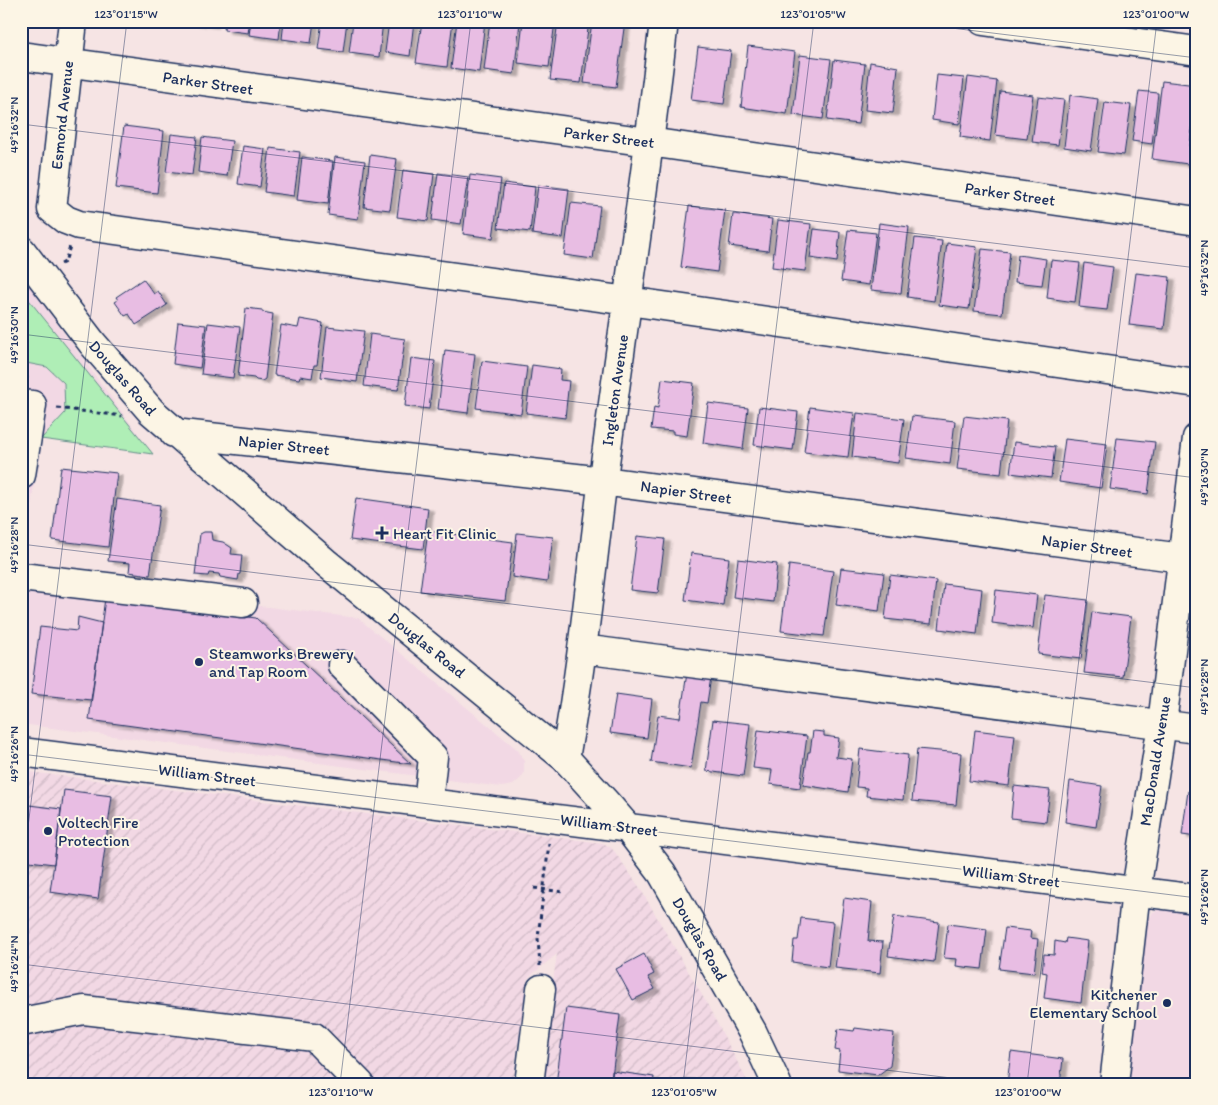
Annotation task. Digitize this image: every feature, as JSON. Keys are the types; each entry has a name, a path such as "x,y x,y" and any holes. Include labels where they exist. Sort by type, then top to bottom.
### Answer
{"street":[{"name":"Esmond Avenue","path":"73,21 52,209 66,220 79,225"},
{"name":"Ingleton Avenue","path":"565,758 575,703 664,21"},
{"path":"983,21 1197,51"},
{"name":"Parker Street","path":"21,56 649,142 1197,221"},
{"path":"79,225 1197,382"},
{"name":"Douglas Road","path":"21,250 93,344 151,411 174,433 325,562 565,758 627,827 662,874 753,1033 777,1084"},
{"path":"21,475 27,404"},
{"name":"Napier Street","path":"174,433 604,481 1189,559"},
{"name":"MacDonald Avenue","path":"1114,1084 1136,891 1189,559 1197,438"},
{"path":"21,577 243,603"},
{"path":"582,649 1197,729"},
{"path":"342,665 433,757 428,803"},
{"name":"William Street","path":"21,752 1197,899"},
{"path":"529,1084 541,989"},
{"path":"21,1022 84,1010 314,1037 360,1084"}],"path":[{"path":"40,273 65,262 72,236 79,225"},
{"path":"21,303 24,313 27,404 122,416"},
{"path":"538,938 552,818"},
{"path":"534,888 564,892"}],"shaded area":[{"path":"21,275 153,454 41,439 21,571"},
{"path":"21,577 358,618 518,750 524,761 524,773 513,785 502,787 21,724"},
{"path":"21,771 602,843 609,846 640,888 706,1002 749,1084 538,1084 557,954 527,980 512,1084 21,1084"},
{"name":"Kitchener Elementary School","path":"1166,908 1197,912 1197,1084 1126,1084 1146,923 1153,912"}],"green space":[{"path":"21,290 153,454 41,439 65,413 64,383 47,367 21,362"}],"building":[{"path":"186,21 214,21 213,25"},
{"path":"225,21 250,21 248,33 224,30"},
{"path":"251,21 281,21 279,39 249,35"},
{"path":"284,21 314,21 311,43 282,39"},
{"path":"322,21 347,21 343,52 318,49"},
{"path":"353,21 383,21 379,57 349,53"},
{"path":"389,21 414,21 410,56 385,52"},
{"path":"422,21 453,21 447,67 416,63"},
{"path":"457,21 485,21 479,72 451,68"},
{"path":"490,21 520,22 514,74 484,70"},
{"path":"523,21 555,22 549,67 518,63"},
{"path":"558,21 589,21 581,83 550,80"},
{"path":"592,21 625,21 616,87 584,83"},
{"path":"748,46 795,52 787,114 741,107"},
{"path":"698,47 731,51 724,104 691,100"},
{"path":"800,55 831,59 823,119 793,115"},
{"path":"834,60 865,64 858,124 827,120"},
{"path":"870,62 898,67 893,113 865,110"},
{"path":"937,75 964,78 959,124 932,120"},
{"path":"968,77 997,81 990,141 960,137"},
{"path":"1162,81 1197,85 1188,164 1152,159"},
{"path":"1000,91 1033,95 1027,139 995,135"},
{"path":"1139,91 1158,93 1152,144 1132,141"},
{"path":"1070,95 1098,99 1091,151 1064,147"},
{"path":"1038,97 1064,100 1058,145 1032,142"},
{"path":"1105,102 1131,105 1124,155 1098,152"},
{"path":"124,126 164,131 157,193 116,188"},
{"path":"171,134 197,137 192,175 166,172"},
{"path":"202,137 232,141 227,176 198,172"},
{"path":"243,146 265,149 260,187 238,184"},
{"path":"270,148 300,152 294,196 264,192"},
{"path":"370,155 397,159 390,210 364,207"},
{"path":"302,157 333,161 328,204 297,200"},
{"path":"335,157 365,161 358,219 328,215"},
{"path":"403,170 434,174 428,221 397,217"},
{"path":"438,173 468,177 461,224 432,220"},
{"path":"470,175 501,179 493,238 463,234"},
{"path":"504,183 535,187 530,232 498,228"},
{"path":"538,185 569,189 563,238 532,234"},
{"path":"571,203 600,206 593,259 564,255"},
{"path":"689,206 725,210 717,272 681,267"},
{"path":"733,214 772,219 768,251 729,246"},
{"path":"778,220 811,224 805,271 772,267"},
{"path":"879,223 909,227 901,293 871,290"},
{"path":"814,229 840,232 837,262 810,258"},
{"path":"848,230 876,233 869,285 841,281"},
{"path":"915,238 942,241 934,301 907,297"},
{"path":"947,243 977,247 969,309 939,305"},
{"path":"982,249 1010,252 1002,314 974,311"},
{"path":"1018,255 1046,259 1042,285 1015,282"},
{"path":"1051,260 1080,263 1075,302 1047,298"},
{"path":"1084,263 1113,267 1107,310 1079,307"},
{"path":"1136,273 1170,277 1164,329 1129,325"},
{"path":"143,279 154,294 158,291 167,305 136,325 129,314 125,316 115,302 118,300 116,297"},
{"path":"246,308 262,310 262,312 273,314 265,379 262,381 238,376"},
{"path":"300,319 323,323 317,365 314,365 312,378 300,376 299,379 274,375 281,325 298,328"},
{"path":"178,322 206,325 200,368 173,364"},
{"path":"208,323 240,327 233,378 201,374"},
{"path":"327,327 364,331 357,382 321,377"},
{"path":"370,334 405,339 398,390 364,386"},
{"path":"445,350 475,354 468,413 438,409"},
{"path":"411,358 435,361 429,409 405,406"},
{"path":"482,361 527,367 521,414 476,408"},
{"path":"532,365 561,369 560,380 569,381 565,418 526,413"},
{"path":"662,379 694,383 687,436 673,434 673,431 651,429 654,407 658,408"},
{"path":"708,403 748,408 743,449 703,443"},
{"path":"759,407 798,412 793,450 754,445"},
{"path":"810,407 854,413 848,457 804,452"},
{"path":"857,413 904,419 898,463 852,457"},
{"path":"912,416 955,421 950,464 906,458"},
{"path":"964,416 1007,421 1001,474 957,469"},
{"path":"1117,438 1155,442 1148,494 1110,489"},
{"path":"1065,439 1107,444 1101,488 1059,482"},
{"path":"1014,442 1055,447 1051,478 1010,473"},
{"path":"61,467 117,473 108,547 52,540"},
{"path":"356,498 428,508 423,549 350,540"},
{"path":"117,499 160,505 150,575 129,572 130,563 108,561"},
{"path":"428,531 513,542 505,601 420,591"},
{"path":"211,532 212,540 223,542 232,548 231,554 242,555 238,580 220,577 219,574 209,573 208,576 195,575 200,534"},
{"path":"517,533 553,537 547,582 512,577"},
{"path":"637,536 665,539 658,593 630,590"},
{"path":"691,553 729,558 723,605 685,600"},
{"path":"738,559 777,564 773,602 733,597"},
{"path":"789,565 833,571 824,636 781,631"},
{"path":"841,568 884,573 879,611 836,605"},
{"path":"890,575 936,581 931,624 885,619"},
{"path":"944,584 982,589 977,634 939,629"},
{"path":"996,590 1037,595 1033,628 992,623"},
{"path":"1045,595 1088,600 1081,659 1038,654"},
{"name":"Steamworks Brewery and Tap Room","path":"105,598 256,618 411,764 89,720"},
{"path":"1092,612 1131,617 1123,677 1084,673"},
{"path":"78,617 102,623 91,700 31,694 40,627 77,631"},
{"path":"687,673 711,677 707,703 701,702 691,768 651,762 658,715 680,718"},
{"path":"616,694 652,699 647,738 610,733"},
{"path":"713,720 750,724 743,776 706,771"},
{"path":"758,730 807,736 800,788 770,784 772,770 753,768"},
{"path":"975,730 1015,735 1009,786 969,781"},
{"path":"813,731 824,732 824,736 839,738 836,757 852,759 848,792 803,785"},
{"path":"860,749 908,755 903,800 866,796 867,788 856,787"},
{"path":"917,749 961,753 956,805 912,801"},
{"path":"1070,781 1102,786 1096,827 1065,822"},
{"path":"1014,786 1050,790 1046,822 1011,818"},
{"path":"64,790 112,796 98,899 50,892"},
{"path":"1188,791 1197,792 1197,837 1182,835"},
{"path":"21,804 61,809 54,864 21,860"},
{"path":"844,898 872,902 868,941 883,942 880,973 835,968"},
{"path":"894,916 939,922 934,962 888,956"},
{"path":"801,918 833,922 828,967 792,962 794,940 798,940"},
{"path":"948,924 987,929 982,969 956,966 957,959 944,958"},
{"path":"1005,928 1031,931 1030,938 1038,939 1034,973 999,969"},
{"path":"1066,938 1088,941 1081,1003 1044,998 1047,973 1042,972 1044,954 1054,955 1055,941 1065,943"},
{"path":"644,954 654,974 648,977 655,989 633,1000 616,969"},
{"path":"566,1008 620,1015 611,1084 556,1084"},
{"path":"855,1028 894,1033 890,1066 878,1075 838,1070 840,1051 835,1050 838,1029 854,1031"},
{"path":"1011,1052 1063,1059 1060,1084 1007,1084"},
{"path":"612,1071 654,1077 653,1084 611,1084"},
{"path":"686,1079 719,1080 719,1084 686,1084"}],"place":[{"name":"Heart Fit Clinic","path":"382,533"},
{"name":"Steamworks Brewery and Tap Room","path":"199,662"},
{"name":"Voltech Fire Protection","path":"48,831"},
{"name":"Kitchener Elementary School","path":"1167,1003"}]}
